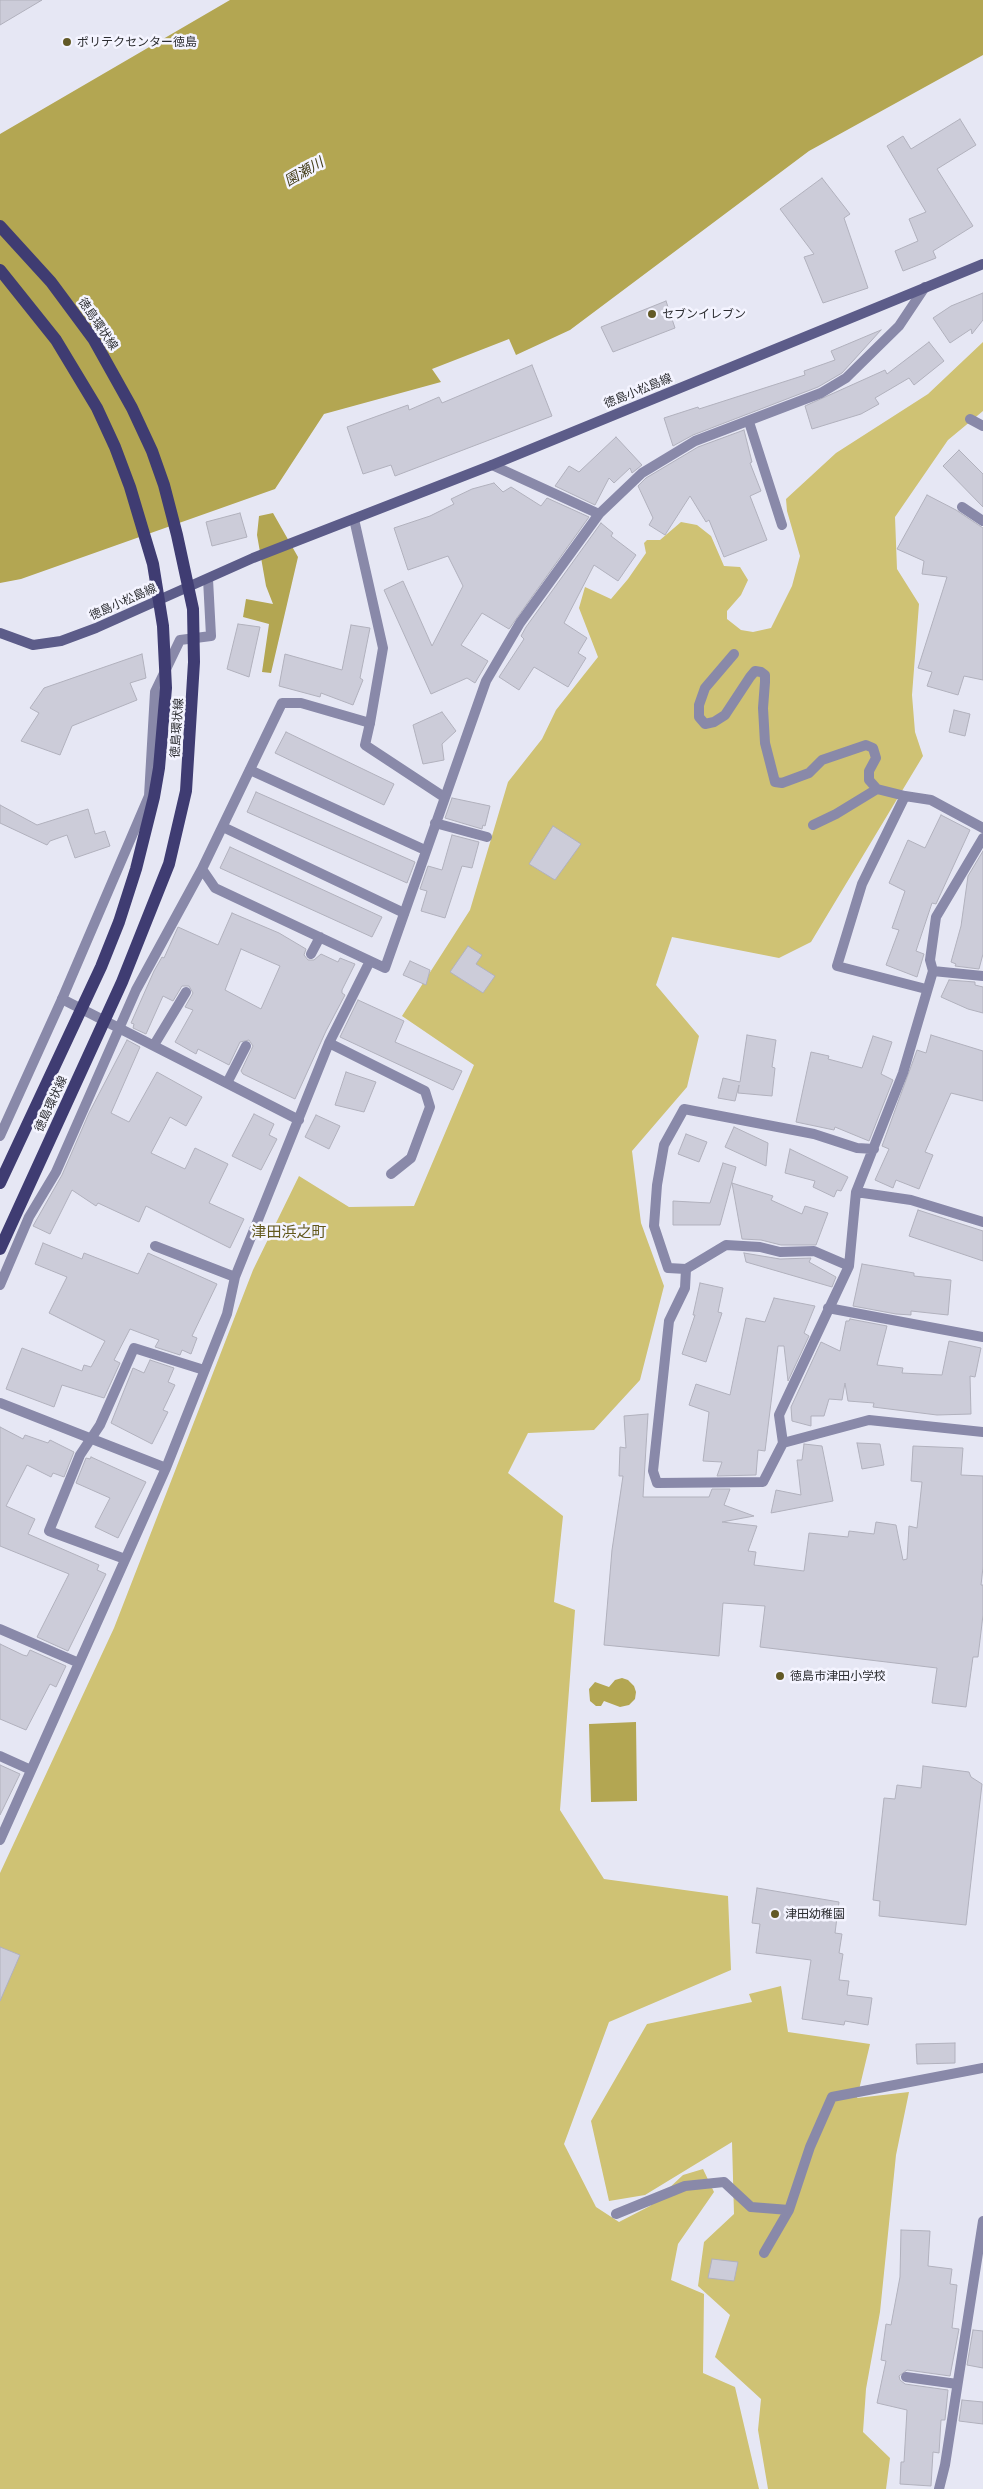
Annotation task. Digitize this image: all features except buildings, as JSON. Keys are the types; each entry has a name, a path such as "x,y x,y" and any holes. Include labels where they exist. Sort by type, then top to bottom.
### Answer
{"main road":[{"name":"徳島環状線","path":"0,226 51,282 88,332 132,408 152,451 164,485 177,535 193,609 194,662 186,791 169,864 122,982 0,1249"},
{"name":"徳島小松島線","path":"0,633 33,645 61,641 96,628 253,558 492,465 983,264"},
{"name":"徳島環状線","path":"0,270 56,340 96,408 115,447 130,487 153,564 163,626 166,688 159,768 136,869 101,967 0,1183"}],"street":[{"path":"202,869 215,888 385,968 486,681 520,623 599,514 642,473 695,441 821,394 846,378 899,326 925,287"},
{"path":"970,419 983,426"},
{"path":"748,422 782,525"},
{"path":"492,465 599,514"},
{"path":"962,507 983,521"},
{"path":"354,519 383,648 370,723 364,745 444,797"},
{"path":"0,1136 62,999 149,796 155,692 180,640 211,636 208,579"},
{"path":"734,654 705,688 699,705 699,717 705,724 725,716 750,676 755,671 765,675 763,708 765,743 775,782 782,782 809,773 822,760 866,745 873,748 876,753 876,758 869,771 869,780 877,789 931,800 983,828"},
{"path":"0,1285 4,1262 56,1172 136,990 202,869 282,703 300,703 370,723"},
{"path":"250,770 425,850"},
{"path":"813,825 836,814 877,789"},
{"path":"905,796 862,884 837,966 926,988"},
{"path":"435,823 486,837"},
{"path":"222,828 404,913"},
{"path":"686,1269 685,1288 669,1320 653,1472 657,1484 763,1482 783,1443 779,1415 848,1266 856,1192 903,1073 926,988 933,971 930,960 936,917 983,838"},
{"path":"311,954 320,937"},
{"path":"0,1840 166,1468 227,1314 235,1277 329,1044 370,961"},
{"path":"933,971 983,976"},
{"path":"154,1045 186,992"},
{"path":"62,999 299,1120"},
{"path":"329,1044 426,1091 430,1107 411,1158 391,1174"},
{"path":"227,1083 246,1046"},
{"path":"848,1266 814,1251 780,1252 760,1247 726,1245 686,1269 668,1268 654,1226 657,1185 664,1145 684,1109 814,1134 857,1148 874,1149"},
{"path":"856,1192 912,1200 983,1222"},
{"path":"155,1246 235,1277"},
{"path":"828,1308 983,1337"},
{"path":"125,1559 49,1531 80,1455 100,1425 134,1348 204,1370"},
{"path":"0,1402 166,1468"},
{"path":"783,1443 869,1420 983,1432"},
{"path":"0,1629 78,1663"},
{"path":"0,1756 31,1770"},
{"path":"764,2252 788,2210 810,2147 832,2097 983,2068"},
{"path":"616,2214 686,2186 724,2182 751,2207 788,2210"},
{"path":"939,2489 945,2465 983,2220"},
{"path":"906,2377 957,2384"}],"shaded area":[{"path":"983,342 983,411 948,440 895,517 897,569 919,604 912,695 915,732 923,756 811,942 779,958 672,937 656,985 699,1036 687,1087 632,1151 641,1223 664,1286 640,1380 594,1430 528,1433 508,1473 563,1516 554,1602 575,1610 560,1810 604,1879 728,1896 731,1970 609,2022 564,2144 596,2207 619,2222 650,2206 683,2175 703,2169 714,2192 678,2244 671,2280 704,2294 703,2373 735,2387 759,2489 0,2489 0,1873 114,1628 253,1270 299,1176 349,1207 414,1206 474,1065 402,1016 470,910 508,782 542,739 556,710 598,657 579,608 585,587 611,599 646,553 644,543 647,540 660,540 681,522 697,525 711,536 724,566 740,567 748,580 741,595 727,611 727,619 741,630 753,632 771,628 792,586 800,556 787,511 786,499 836,453 928,394"},
{"path":"781,1986 788,2032 870,2044 857,2098 909,2092 896,2155 880,2312 866,2389 863,2432 890,2458 886,2489 768,2489 758,2430 761,2399 715,2357 730,2315 698,2286 704,2242 734,2214 732,2142 645,2195 609,2201 591,2121 647,2024 752,2002 749,1994"}],"water":[{"name":"園瀬川","path":"230,0 983,0 983,55 809,151 570,330 516,355 509,339 432,369 441,382 324,414 275,489 21,579 0,583 0,134"},
{"path":"273,513 298,557 271,673 262,672 269,624 243,617 246,599 273,604 266,586 257,535 259,516"},
{"path":"622,1678 628,1680 634,1686 636,1692 635,1699 629,1705 620,1707 604,1701 601,1706 596,1706 590,1701 589,1689 595,1682 609,1687 615,1680"},
{"path":"636,1722 637,1801 591,1802 589,1724"}],"place":[{"name":"ポリテクセンター徳島","path":"67,42"},
{"name":"セブンイレブン","path":"652,314"},
{"name":"徳島市津田小学校","path":"780,1676"},
{"name":"津田幼稚園","path":"775,1914"}],"district":[{"name":"津田浜之町","path":"289,1232"}]}
